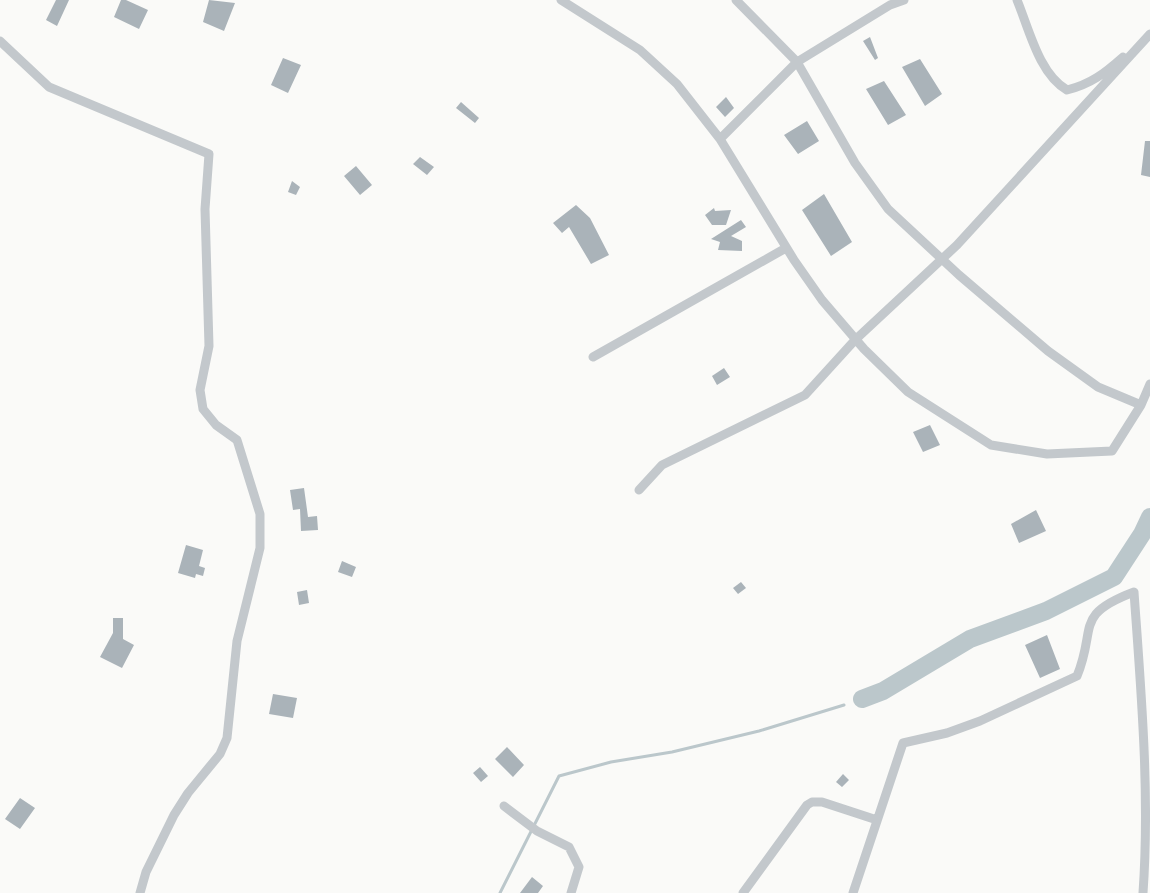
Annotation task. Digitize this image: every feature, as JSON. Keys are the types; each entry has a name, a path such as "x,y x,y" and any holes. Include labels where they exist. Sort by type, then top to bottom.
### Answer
{"street":[{"path":"562,0 640,50 677,84 720,139 786,248 822,300 855,340 908,392 991,445 1047,454 1112,451 1141,405 1150,384"},
{"path":"736,0 796,62 855,163 888,209 942,259 1048,350 1098,387 1141,405"},
{"path":"720,139 796,62 889,3 904,0"},
{"path":"1017,0 1046,73 1056,84 1067,90 1085,86 1100,77 1150,34"},
{"path":"639,490 662,465 805,395 855,340 942,259 1150,34"},
{"path":"0,41 48,88 210,154 205,209 209,346 200,390 203,409 216,425 237,440 244,458 260,514 260,548 237,641 227,738 220,754 188,793 174,815 146,872 140,893"},
{"path":"593,357 786,248"},
{"path":"853,893 904,743 947,733 980,721 1077,676 1086,635 1094,613 1113,600 1134,592 1146,781 1146,858 1143,893"},
{"path":"743,893 807,805 812,802 822,802 877,820"},
{"path":"504,806 533,828 569,847 579,867 571,893"}],"building":[{"path":"56,0 69,0 57,26 46,20"},
{"path":"121,0 126,0 148,10 139,29 114,17"},
{"path":"209,0 235,3 224,31 203,22"},
{"path":"870,37 878,58 875,60 863,41"},
{"path":"283,58 301,65 288,93 271,85"},
{"path":"920,59 942,94 925,106 902,67"},
{"path":"884,81 906,115 888,125 866,89"},
{"path":"726,97 734,108 725,117 716,107"},
{"path":"461,102 479,118 475,123 456,108"},
{"path":"807,121 819,141 798,154 784,135"},
{"path":"1145,141 1150,141 1150,177 1141,175"},
{"path":"420,157 434,167 427,175 413,164"},
{"path":"356,166 372,185 360,195 344,176"},
{"path":"292,181 300,187 296,195 288,192"},
{"path":"824,194 852,242 831,256 802,210"},
{"path":"576,205 590,218 609,255 591,264 569,227 562,233 553,223"},
{"path":"714,208 715,211 731,210 726,225 712,225 705,215"},
{"path":"741,220 746,227 731,236 742,241 742,251 718,250 720,242 711,239"},
{"path":"724,368 730,377 717,385 712,376"},
{"path":"930,425 940,445 923,452 913,432"},
{"path":"304,488 308,517 317,516 318,530 301,531 300,509 293,510 290,490"},
{"path":"1036,510 1046,531 1019,543 1011,524"},
{"path":"186,545 203,550 199,566 205,568 203,576 196,574 195,578 178,573"},
{"path":"342,561 356,567 352,577 338,572"},
{"path":"741,582 746,588 738,594 733,588"},
{"path":"307,590 309,603 299,605 297,592"},
{"path":"113,618 123,618 123,639 134,645 122,668 100,657 113,633"},
{"path":"1047,635 1060,669 1040,678 1025,645"},
{"path":"273,694 297,698 293,718 269,714"},
{"path":"507,747 524,765 513,777 495,759"},
{"path":"480,767 488,776 481,782 473,773"},
{"path":"843,774 849,780 842,787 836,782"},
{"path":"20,798 35,808 20,829 5,819"},
{"path":"532,877 543,886 538,893 520,893"}],"waterway":[{"path":"862,699 883,691 970,639 1046,611 1114,577 1142,534 1150,517"},
{"path":"500,893 559,776 611,762 672,752 759,731 844,705"}]}
